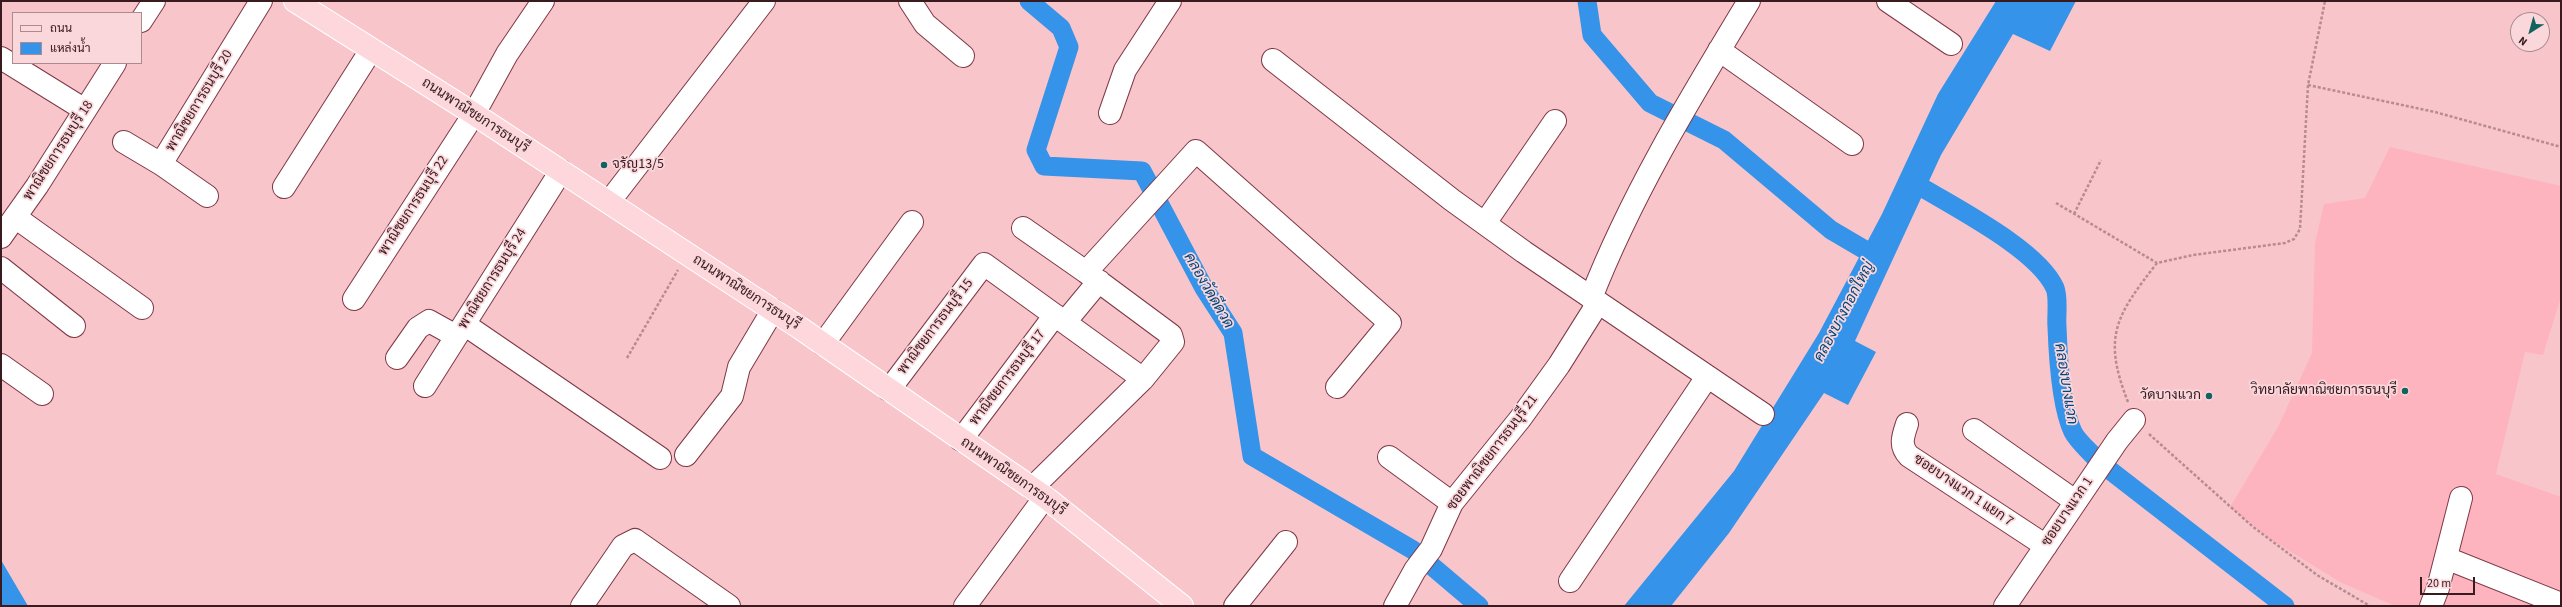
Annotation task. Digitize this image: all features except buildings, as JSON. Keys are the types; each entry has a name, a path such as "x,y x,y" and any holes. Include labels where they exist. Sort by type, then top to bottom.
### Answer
{"main road":[{"name":"ถนนพาณิชยการธนบุรี","path":"295,1 474,114 823,344 1039,493 1182,606"}],"street":[{"path":"142,19 154,1"},
{"name":"พาณิชยการธนบุรี 20","path":"124,142 161,164 261,1"},
{"name":"พาณิชยการธนบุรี 22","path":"354,299 474,114 507,54 543,1"},
{"path":"609,202 720,56 764,1"},
{"path":"910,1 925,24 963,56"},
{"path":"1110,113 1125,70 1170,1"},
{"name":"ซอยพาณิชยการธนบุรี 21","path":"1395,606 1415,570 1430,549 1452,503 1520,419 1559,365 1595,301 1606,260 1664,143 1749,1"},
{"path":"1888,1 1951,44"},
{"path":"284,187 371,50"},
{"path":"1719,50 1852,144"},
{"path":"1,58 85,110"},
{"path":"1273,60 1484,223 1707,378 1763,414"},
{"name":"พาณิชยการธนบุรี 18","path":"1,237 85,110 113,64"},
{"path":"1484,223 1555,121"},
{"name":"พาณิชยการธนบุรี 17","path":"961,440 1060,319 1145,208 1171,182 1196,151 1390,323 1337,387"},
{"path":"161,164 206,196"},
{"name":"พาณิชยการธนบุรี 24","path":"425,386 561,171"},
{"path":"15,217 142,308"},
{"path":"823,344 912,222"},
{"path":"965,606 1039,493 1170,349 1173,342 1171,335 1093,276 1023,228"},
{"name":"พาณิชยการธนบุรี 15","path":"889,390 984,264 1060,319"},
{"path":"1,268 74,326"},
{"path":"686,455 732,396 739,367 773,310"},
{"path":"1060,319 1143,379"},
{"path":"397,358 418,328 429,321 460,330 660,458"},
{"path":"1,365 42,394"},
{"path":"1570,581 1707,378"},
{"name":"ซอยบางแวก 1","path":"2005,606 2088,482 2134,420"},
{"name":"ซอยบางแวก 1 แยก 7","path":"1907,424 1902,444 1904,451 1909,456 2046,546"},
{"path":"1974,430 2075,501"},
{"path":"1389,458 1452,503"},
{"path":"2431,606 2446,558 2461,498"},
{"path":"582,606 624,546 635,540 729,606"},
{"path":"1235,606 1286,542"},
{"path":"2446,558 2561,604"}],"path":[{"path":"2325,1 2308,85 2300,229 2294,239 2285,243 2193,255 2157,263 2123,309 2115,332 2114,353 2117,372 2134,420 2252,526 2317,575 2370,606"},
{"path":"2308,85 2435,112 2561,147"},
{"path":"2074,214 2101,160"},
{"path":"2056,203 2157,263"},
{"path":"626,358 688,254"}],"shaded area":[{"name":"วิทยาลัยพาณิชยการธนบุรี","path":"2390,147 2561,186 2561,297 2543,355 2525,352 2496,474 2561,497 2561,606 2395,606 2340,582 2267,537 2230,507 2278,427 2312,353 2315,243 2324,204 2365,198"}],"water":[{"name":"คลองบางกอกใหญ่","path":"1996,1 2076,1 2050,51 2013,34 1941,155 1855,341 1876,352 1848,405 1824,393 1729,533 1671,606 1624,606 1734,471 1819,333 1882,214 1938,94"},
{"path":"1,560 28,606 1,606"}],"waterway":[{"name":"คลองวัดดีดวด","path":"1029,1 1061,28 1069,47 1036,150 1044,166 1142,171 1204,288 1233,333 1252,456 1413,550 1479,606"},
{"path":"1587,1 1592,35 1650,103 1724,140 1831,230 1877,257"},
{"name":"คลองบางแวก","path":"1913,182 1992,229 2012,243 2031,258 2045,273 2055,288 2057,302 2058,352 2063,395 2073,432 2081,443 2098,461 2285,606"}],"place":[{"name":"จรัญ13/5","path":"604,165"},
{"name":"วิทยาลัยพาณิชยการธนบุรี","path":"2405,391"},
{"name":"วัดบางแวก","path":"2209,396"}]}
